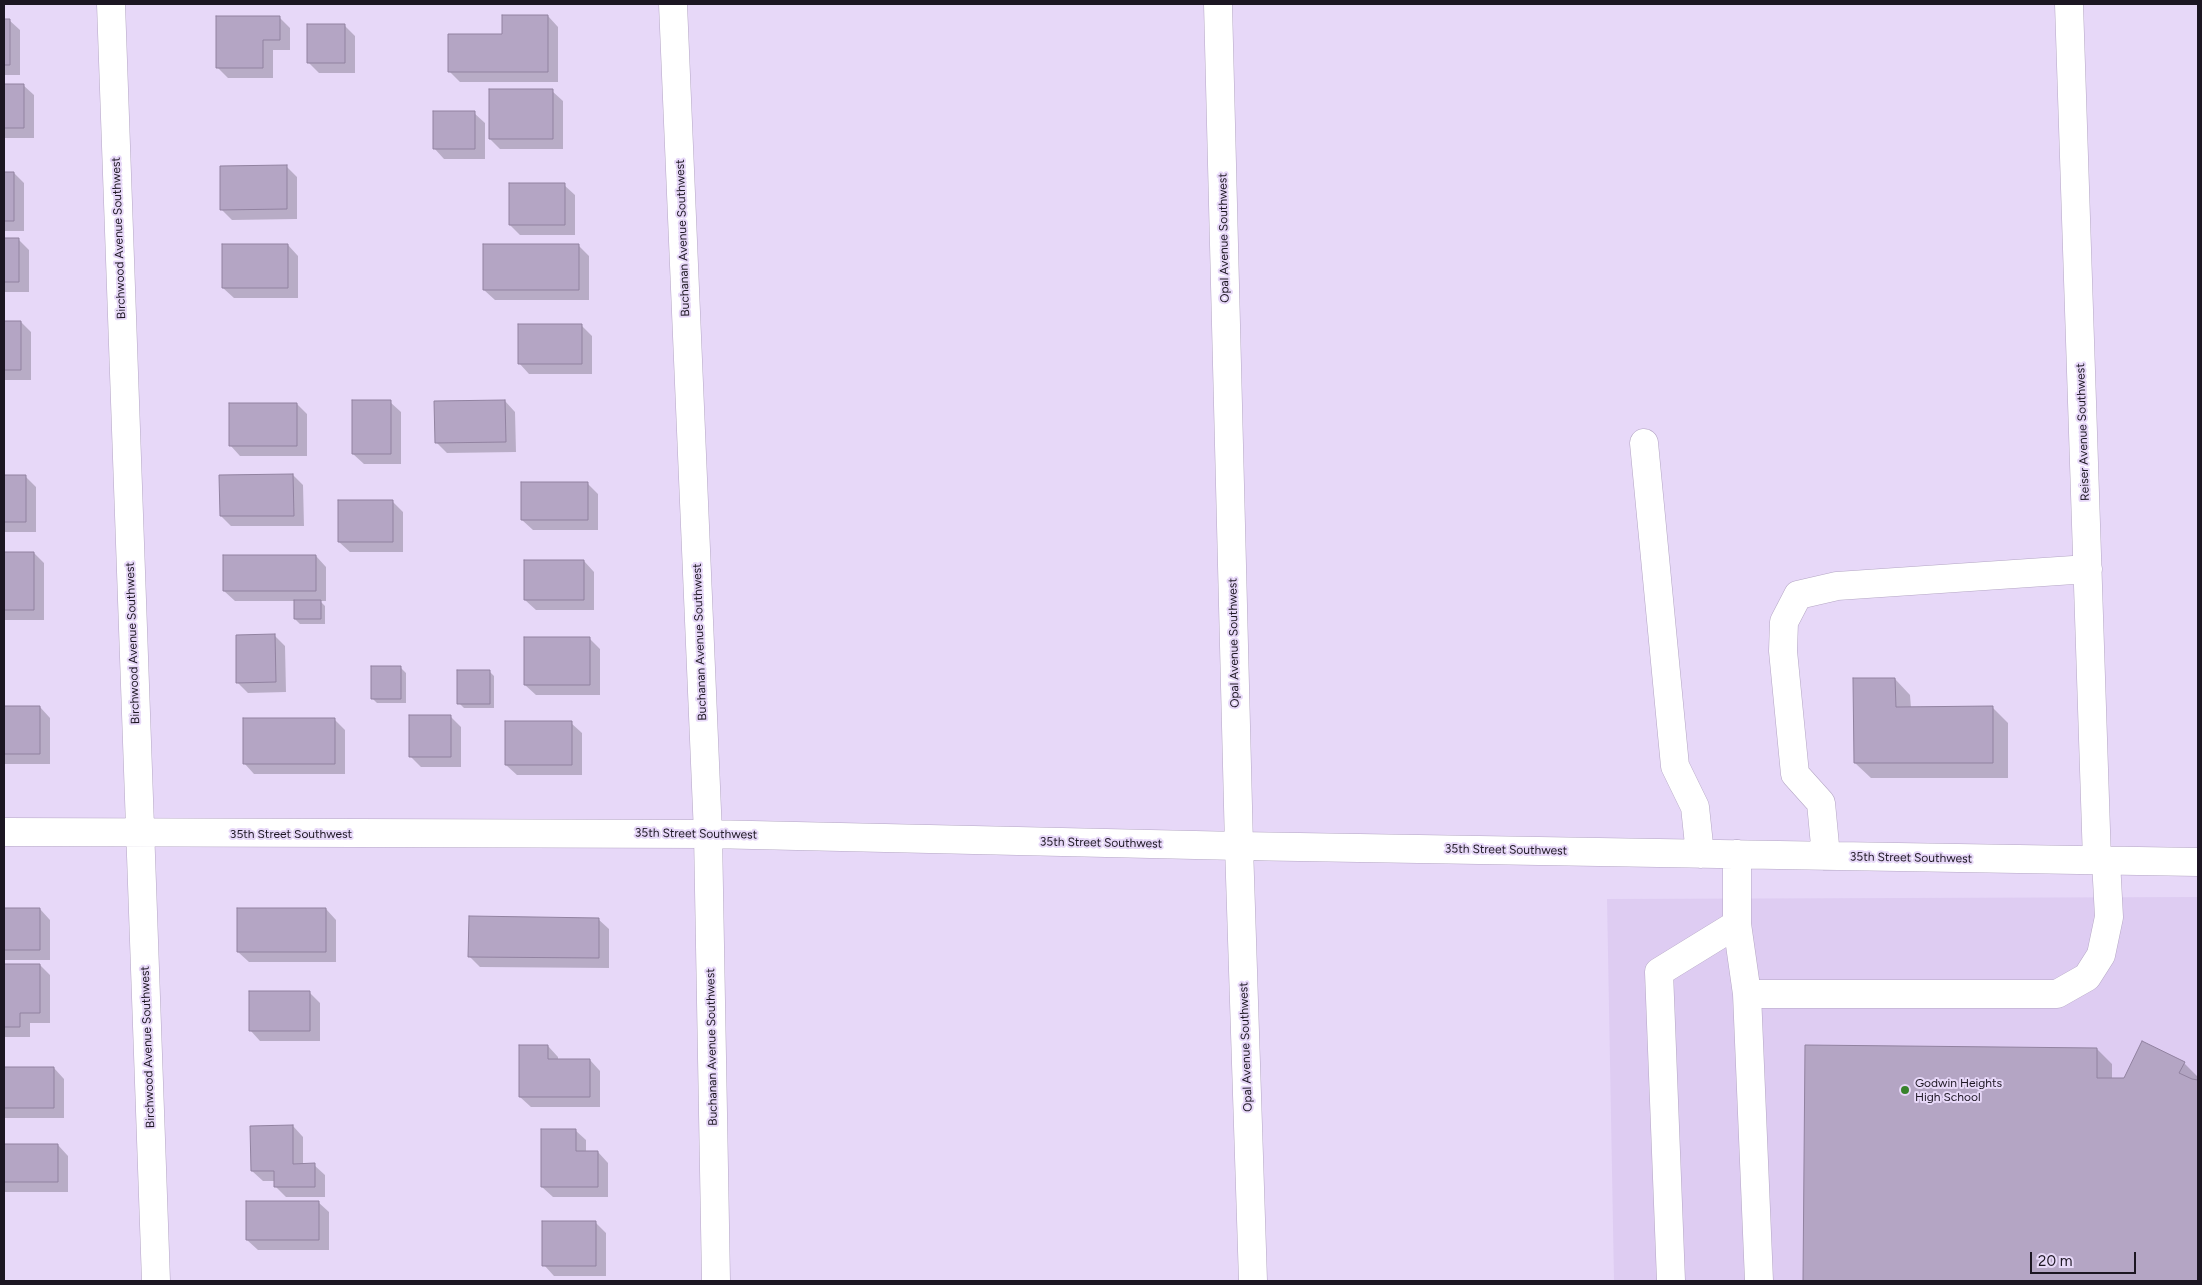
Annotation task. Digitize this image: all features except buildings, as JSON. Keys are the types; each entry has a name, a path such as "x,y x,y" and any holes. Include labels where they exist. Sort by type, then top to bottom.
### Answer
{"street":[{"name":"Birchwood Avenue Southwest","path":"111,4 156,1281"},
{"name":"Buchanan Avenue Southwest","path":"673,4 708,834 716,1281"},
{"name":"Opal Avenue Southwest","path":"1218,4 1239,846 1254,1281"},
{"name":"Reiser Avenue Southwest","path":"1746,994 2057,994 2087,977 2101,955 2108,917 2102,861 2088,569 2069,4"},
{"path":"1644,443 1675,766 1695,807 1700,854"},
{"path":"1826,856 1821,804 1795,774 1783,651 1784,622 1798,595 1837,586 2088,569"},
{"name":"35th Street Southwest","path":"4,832 140,834 708,834 1239,846 2198,862"},
{"path":"1737,854 1737,924 1746,994 1759,1281"},
{"path":"1671,1281 1659,972 1737,924"}],"shaded area":[{"name":"Godwin Heights High School","path":"2198,897 2198,1281 1614,1281 1607,899"}],"place":[{"name":"Godwin Heights High School","path":"1905,1090"}]}
